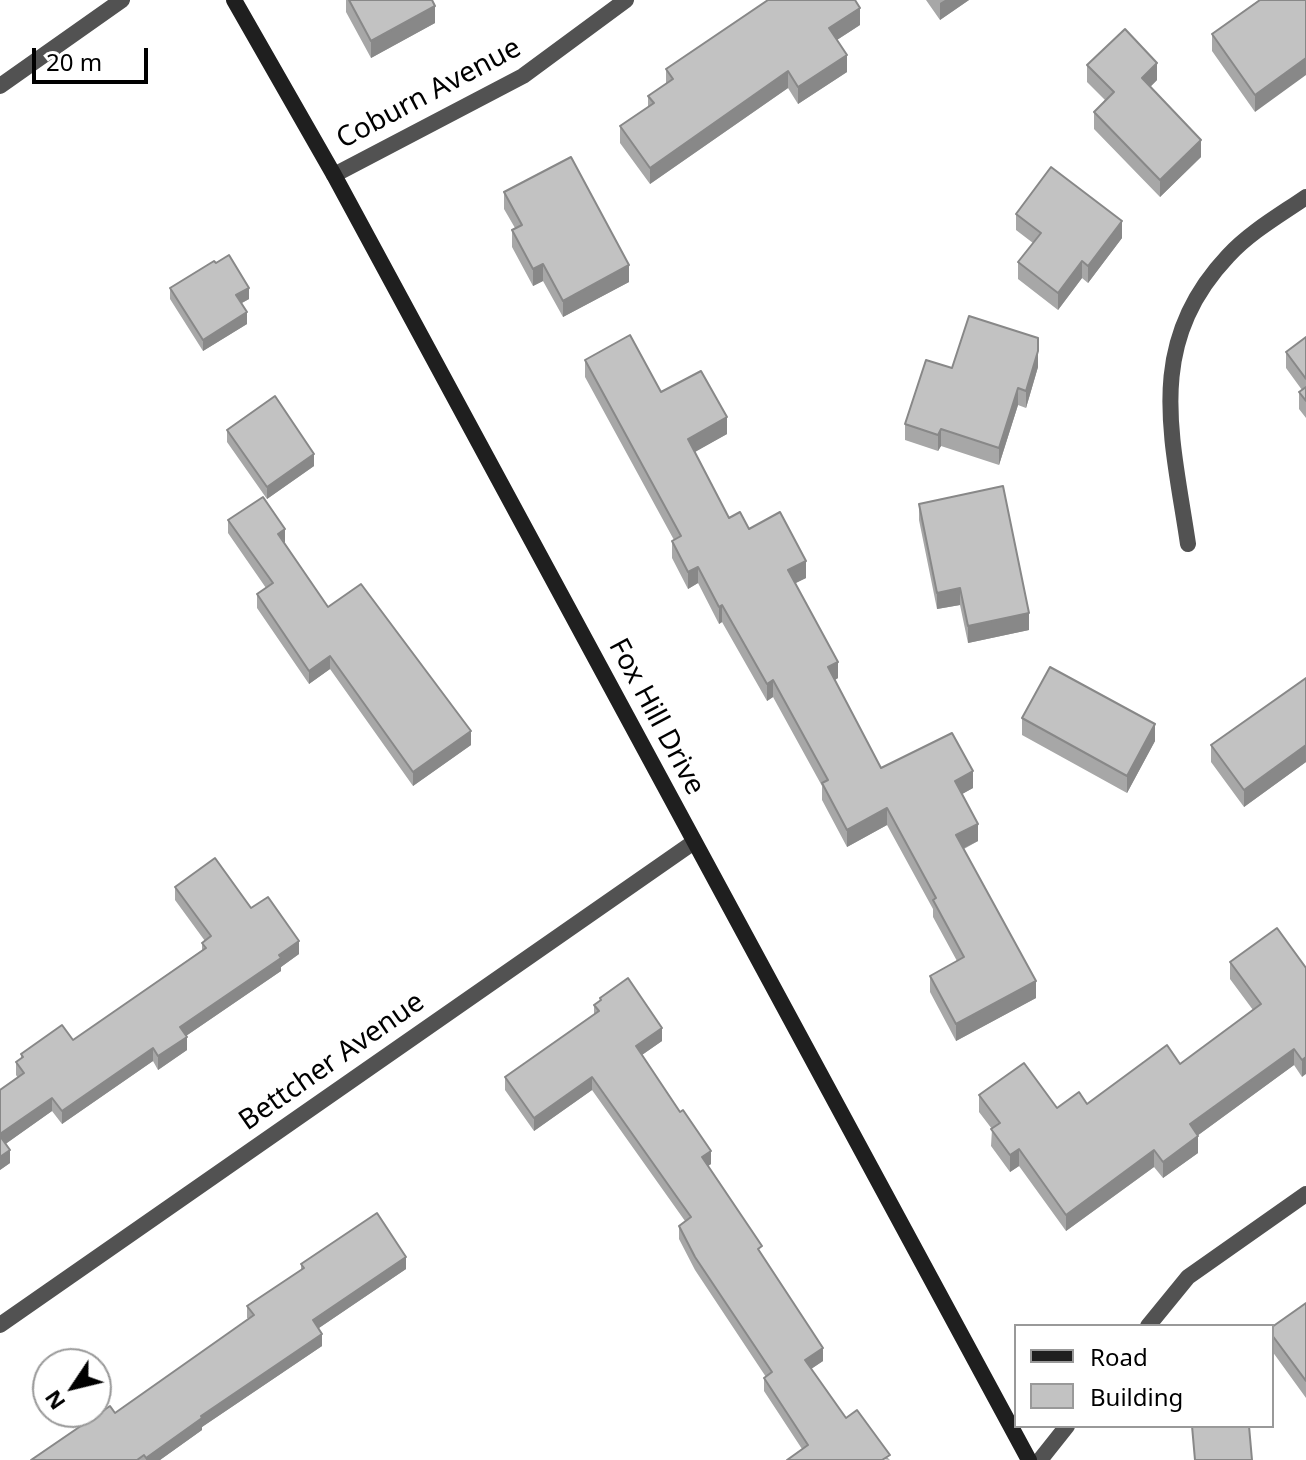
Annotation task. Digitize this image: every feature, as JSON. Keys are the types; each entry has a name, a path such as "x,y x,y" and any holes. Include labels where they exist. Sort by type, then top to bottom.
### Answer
{"street":[{"path":"0,86 122,0"},
{"name":"Fox Hill Drive","path":"234,0 334,175 1029,1460"},
{"name":"Coburn Avenue","path":"334,175 523,76 626,0"},
{"path":"1188,544 1168,408 1176,346 1194,302 1229,254 1306,197"},
{"name":"Bettcher Avenue","path":"0,1325 694,842"},
{"path":"1150,1324 1188,1277 1306,1194"},
{"path":"1040,1460 1065,1428"}],"building":[{"path":"349,0 432,0 435,6 371,41"},
{"path":"768,0 855,0 860,8 829,28 847,55 798,87 788,71 650,168 620,126 654,103 648,96 673,79 666,69"},
{"path":"1260,0 1306,0 1306,58 1255,95 1212,34"},
{"path":"1125,29 1157,63 1142,78 1201,140 1160,180 1094,112 1114,92 1087,65"},
{"path":"571,157 629,265 563,301 543,264 533,269 512,230 522,225 504,192"},
{"path":"1051,167 1122,221 1088,266 1082,261 1058,293 1018,262 1041,233 1016,214"},
{"path":"229,255 249,288 236,295 247,312 203,340 170,288"},
{"path":"969,316 1038,338 1038,351 1026,391 1018,388 999,448 941,429 938,435 905,424 926,360 952,368"},
{"path":"630,335 661,392 701,371 727,417 688,439 729,518 740,512 749,529 780,512 806,561 788,570 838,662 828,667 881,768 952,733 973,771 955,781 978,824 956,835 1036,981 956,1024 930,976 964,957 887,808 847,830 822,783 828,780 773,680 767,684 698,567 688,572 672,541 681,536 585,360"},
{"path":"1306,337 1306,379 1286,352"},
{"path":"1306,387 1306,401 1299,392"},
{"path":"275,396 314,454 267,487 227,430"},
{"path":"1003,486 1029,613 968,626 960,588 937,593 919,504"},
{"path":"263,497 285,529 278,534 328,607 361,584 471,731 413,772 330,656 309,671 257,594 273,583 228,520"},
{"path":"1050,667 1155,724 1127,776 1022,718"},
{"path":"1306,678 1306,745 1244,790 1211,745"},
{"path":"215,858 251,908 268,897 299,941 279,955 281,958 180,1027 187,1037 158,1056 153,1048 62,1111 52,1098 0,1134 0,1090 24,1073 16,1062 23,1057 21,1054 62,1025 73,1040 206,948 202,943 211,936 175,887"},
{"path":"1277,928 1306,968 1306,1057 1302,1060 1294,1049 1190,1124 1198,1136 1163,1162 1154,1150 1066,1215 1019,1149 1010,1155 991,1129 1000,1123 979,1095 1024,1063 1057,1108 1079,1092 1087,1104 1167,1045 1180,1064 1261,1004 1230,962"},
{"path":"628,978 662,1028 636,1046 680,1112 683,1110 711,1151 702,1157 762,1246 758,1249 823,1348 805,1360 846,1418 857,1410 890,1455 882,1460 787,1460 808,1445 764,1378 772,1372 695,1257 679,1226 691,1217 592,1077 534,1118 505,1077 599,1011 594,1005 600,998"},
{"path":"0,1136 10,1150 0,1157"},
{"path":"377,1213 406,1257 313,1320 322,1334 201,1416 146,1458 144,1455 137,1460 31,1460 78,1428 112,1428 112,1409 115,1413 254,1315 247,1306 304,1268 301,1264"},
{"path":"1306,1303 1306,1381 1274,1338 1274,1326"},
{"path":"1192,1428 1249,1428 1252,1460 1195,1460"}]}
